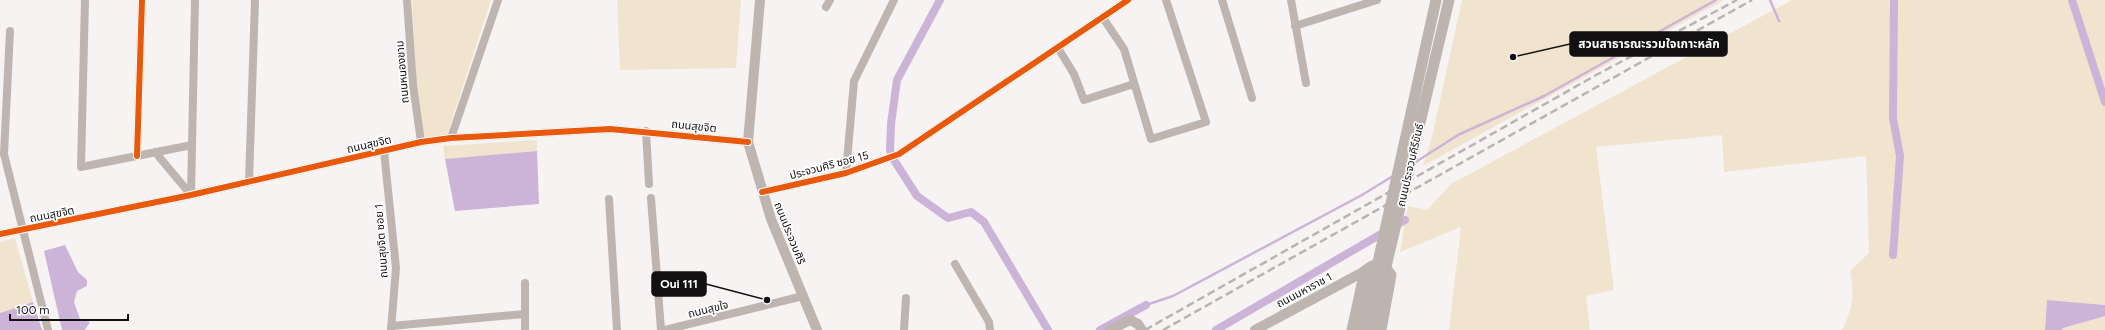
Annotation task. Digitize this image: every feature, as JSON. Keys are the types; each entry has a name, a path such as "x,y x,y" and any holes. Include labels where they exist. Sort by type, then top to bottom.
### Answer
{"main road":[{"name":"ถนนประจวบคีรีขันธ์","path":"1370,327 1416,116 1436,0"},
{"name":"ถนนประจวบคีรีขันธ์","path":"1416,116 1449,0"},
{"path":"1352,330 1365,271 1372,266 1385,267 1392,275 1370,327"}],"street":[{"path":"85,0 81,167 192,145"},
{"path":"137,156 142,0"},
{"path":"191,195 195,0"},
{"path":"249,182 255,0"},
{"name":"ถนนหนองขาม","path":"407,0 413,85 421,142"},
{"path":"452,138 498,0"},
{"name":"ถนนประจวบศิริ","path":"760,0 748,142 762,192 817,330"},
{"path":"846,173 854,81 894,0"},
{"name":"ประจวบศิริ ซอย 15","path":"762,192 846,173 886,160 899,154 1128,0"},
{"path":"1103,18 1124,48 1151,139 1206,122 1166,0"},
{"path":"1222,0 1252,98"},
{"path":"1291,0 1306,83"},
{"path":"1296,26 1376,0"},
{"path":"10,31 4,80 4,154 48,330"},
{"path":"1058,48 1074,74 1084,100 1134,84"},
{"name":"ถนนสุขจิต","path":"0,234 191,195 421,142 452,138 610,129 646,131 748,142"},
{"path":"646,131 649,184"},
{"name":"ถนนสุขจิต ซอย 1","path":"384,151 396,268 391,328"},
{"path":"155,152 191,195"},
{"path":"651,198 661,330"},
{"path":"609,199 617,330"},
{"path":"955,264 989,322 990,330"},
{"name":"ถนนมหาราช 1","path":"1255,330 1365,271"},
{"path":"525,283 526,330"},
{"name":"ถนนสุขใจ","path":"666,330 803,296"},
{"path":"904,330 906,298"},
{"path":"391,328 525,314"},
{"path":"1110,330 1130,320 1135,322 1142,330"}],"shaded area":[{"path":"412,0 491,0 447,135 424,137 416,85"},
{"path":"617,0 741,0 736,68 620,70"},
{"path":"1462,0 1724,0 1423,166 1432,137"},
{"path":"1792,0 2105,0 2105,305 2047,300 2045,330 1842,330 1851,308 1853,295 1850,271 1869,253 1866,156 1724,172 1722,135 1596,147 1614,290 1586,296 1590,330 1449,330 1461,227 1400,252 1408,206 1427,210 1451,184"},
{"path":"537,140 537,151 445,159 443,146"},
{"path":"537,151 539,204 455,211 445,159"},
{"path":"15,238 33,302 0,313 0,242"},
{"path":"65,245 78,272 87,280 87,286 77,291 74,302 80,319 90,322 85,330 62,330 44,251"},
{"path":"2047,300 2105,305 2105,316 2063,328 2062,330 2045,330"},
{"path":"33,302 42,330 0,330 0,313"},
{"path":"2105,316 2105,330 2062,330 2063,328"}],"waterway":[{"path":"940,0 897,80 891,124 890,150 894,160 917,196 948,218 971,212 984,222 1048,330"},
{"path":"1414,163 1458,135 1544,96 1716,0"},
{"path":"1770,0 1779,21"},
{"path":"1893,255 1900,156 1893,118 1894,0"},
{"path":"2072,0 2105,102"},
{"path":"1146,305 1173,296 1362,195 1393,176"},
{"path":"1216,330 1405,220"},
{"path":"1100,330 1146,305"}],"railway":[{"path":"1145,330 1598,74 1737,0"},
{"path":"1163,330 1752,0"}],"cycle path":[{"path":"137,156 142,0"},
{"path":"762,192 846,173 899,154 1128,0"},
{"path":"0,234 191,195 421,142 451,138 610,129 748,142"}],"place":[{"name":"สวนสาธารณะรวมใจเกาะหลัก","path":"1513,57"},
{"name":"Oui 111","path":"767,300"}]}
